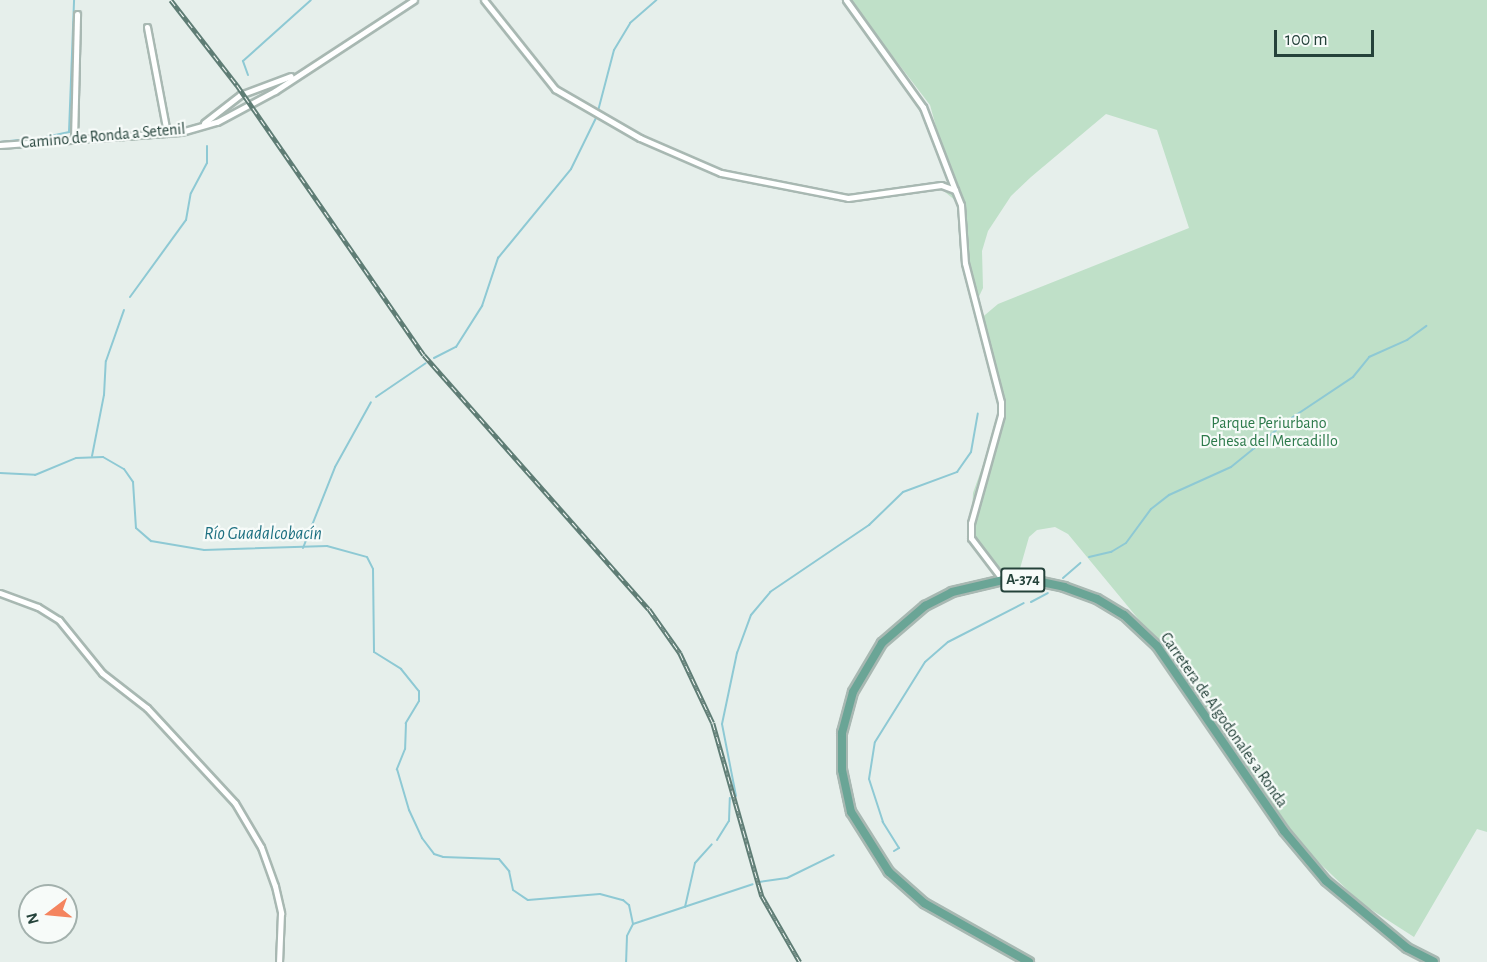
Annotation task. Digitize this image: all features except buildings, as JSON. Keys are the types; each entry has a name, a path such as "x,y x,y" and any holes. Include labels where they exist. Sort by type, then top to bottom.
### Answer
{"main road":[{"name":"Carretera de Algodonales a Ronda","path":"1029,962 924,903 889,872 851,812 842,770 842,733 849,704 860,676 882,643 911,616 934,601 952,592 1003,580 1032,580 1064,587 1097,599 1124,615 1157,646 1284,831 1326,881 1407,948 1434,962"}],"street":[{"name":"Camino de Ronda a Setenil","path":"0,145 167,133 204,123 218,122 244,108 414,0"},
{"path":"484,0 561,93 640,138 721,173 848,198 941,185 955,190"},
{"path":"846,0 923,106 961,205 965,263 1001,402 1001,415 971,523 971,538 1003,580"},
{"path":"74,140 77,14"},
{"path":"147,27 167,133"},
{"name":"Camino de Ronda a Setenil","path":"204,123 240,95 303,71"},
{"path":"0,593 38,607 59,620 102,673 147,708 235,803 261,847 275,886 281,913 279,962"}],"green space":[{"name":"Parque Periurbano Dehesa del Mercadillo","path":"844,0 1487,0 1487,832 1477,829 1414,937 1361,903 1304,848 1159,644 1068,534 1055,527 1037,530 1029,537 1019,572 993,574 975,546 971,530 973,493 999,420 999,403 979,320 998,304 1189,228 1157,130 1106,114 1011,196 988,231 982,251 983,288 975,305 962,216 956,201 945,192 951,181 930,105 858,11"}],"waterway":[{"path":"36,139 69,132 74,0"},
{"path":"248,75 243,61 311,0"},
{"path":"598,111 614,50 630,23 656,0"},
{"path":"434,358 456,347 482,306 498,258 571,169 596,118"},
{"path":"0,142 31,139"},
{"path":"130,297 186,220 191,193 207,163 207,146"},
{"path":"92,456 104,395 106,361 124,310"},
{"path":"1089,557 1111,552 1126,543 1151,509 1169,495 1231,467 1290,419 1353,377 1369,357 1407,340 1426,326"},
{"path":"376,397 426,363"},
{"path":"303,548 335,467 371,402"},
{"path":"736,796 722,724 737,653 751,615 770,592 869,525 903,492 957,472 971,452 978,414"},
{"name":"Río Guadalcobacín","path":"0,473 35,475 76,458 103,457 124,469 133,482 136,528 151,541 204,550 327,546 367,557 373,569 374,652 401,669 419,691 419,701 406,723 405,749 397,769 409,810 422,838 434,854 443,857 499,859 509,871 513,890 528,900 600,894 623,900 629,905 633,924 627,936 626,962"},
{"path":"1063,578 1080,563"},
{"path":"1031,602 1048,593"},
{"path":"894,851 899,848 883,822 869,779 875,742 925,662 948,642 1024,603"},
{"path":"717,840 729,821 730,798"},
{"path":"685,907 695,863 712,844"},
{"path":"759,882 787,878 834,855"},
{"path":"633,924 753,884"}],"railway":[{"path":"171,0 237,85 424,355 649,609 680,653 713,723 762,896 800,962"}]}
